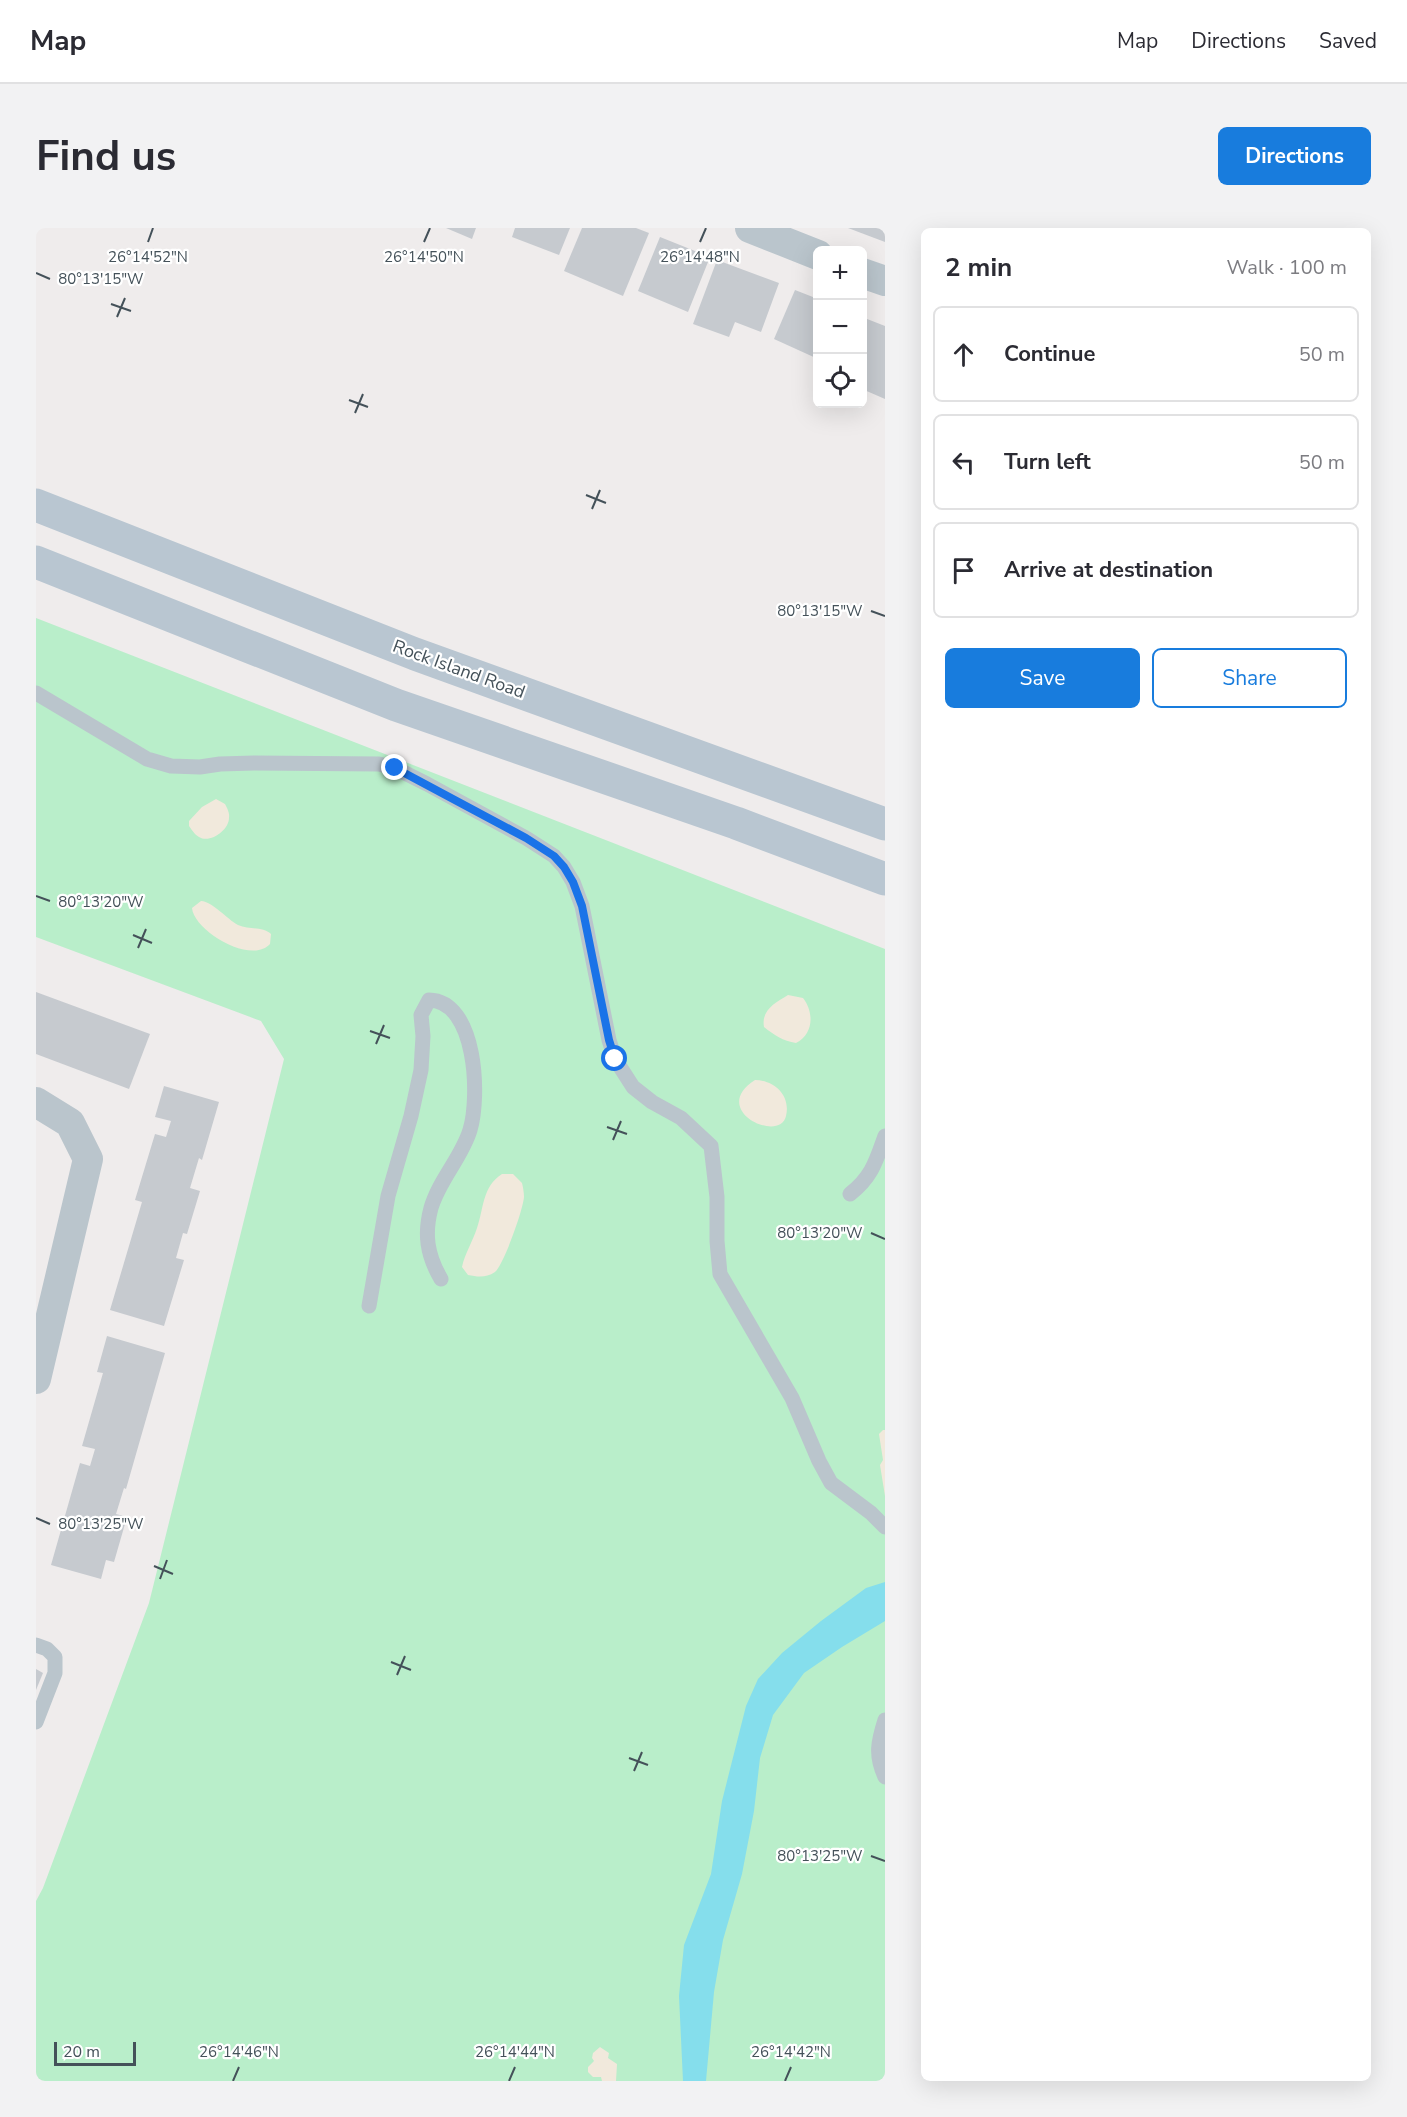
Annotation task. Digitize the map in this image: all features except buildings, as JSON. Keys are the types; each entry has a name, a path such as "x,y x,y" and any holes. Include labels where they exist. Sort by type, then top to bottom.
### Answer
{"main road":[{"name":"Rock Island Road","path":"36,504 415,654 885,824"},
{"path":"36,562 396,705 736,823 885,879"}],"street":[{"path":"750,228 813,253"},
{"path":"867,275 885,281"},
{"path":"36,1102 70,1122 88,1159 36,1379"}],"lane":[{"path":"36,693 147,759 171,766 361,762 387,766 426,784 554,856 573,882 582,906 609,1040 615,1059 633,1087 681,1118 711,1146 717,1197 720,1274 792,1398 831,1483 871,1513 885,1527"},
{"path":"369,1306 388,1196 411,1116 421,1070 423,1036 421,1015 429,1000 438,1000 451,1009 467,1033 473,1065 475,1104 470,1131 431,1208 427,1234 430,1261 441,1279"},
{"path":"850,1194 863,1184 871,1172 885,1136"},
{"path":"36,1646 47,1649 55,1657 55,1673 36,1722"},
{"path":"885,1720 878,1743 879,1764 885,1777"}],"green space":[{"path":"36,618 885,949 885,2081 36,2081 36,1901 43,1888 149,1603 284,1059 261,1021 36,937"}],"sand":[{"path":"216,799 225,804 229,814 228,823 218,835 203,839 195,834 189,826 189,821 202,807"},
{"path":"201,901 210,904 238,925 268,932 271,934 270,944 261,949 237,948 213,935 195,917 192,908"},
{"path":"788,995 803,998 810,1016 806,1034 796,1043 779,1037 764,1027 767,1012 774,1004"},
{"path":"755,1080 769,1083 780,1090 783,1095 787,1108 786,1116 781,1124 761,1125 751,1120 743,1112 739,1102 743,1091"},
{"path":"502,1174 513,1174 522,1183 524,1197 517,1224 503,1259 495,1272 482,1276 468,1275 462,1267 465,1257 477,1228 487,1192 495,1179"},
{"path":"885,1430 885,1496 880,1465 883,1460 879,1434"},
{"path":"600,2047 609,2053 608,2058 617,2064 616,2081 602,2081 601,2077 593,2077 588,2072 588,2067 594,2061 593,2053"}],"water":[{"path":"885,1582 885,1621 804,1673 773,1715 760,1758 754,1811 742,1874 723,1940 714,1992 706,2081 683,2081 679,1996 684,1945 711,1874 722,1801 746,1706 758,1679 782,1653 866,1588"}],"route":[{"path":"395,768 526,838 554,856 564,867 573,882 582,906 609,1040 615,1059"}]}
